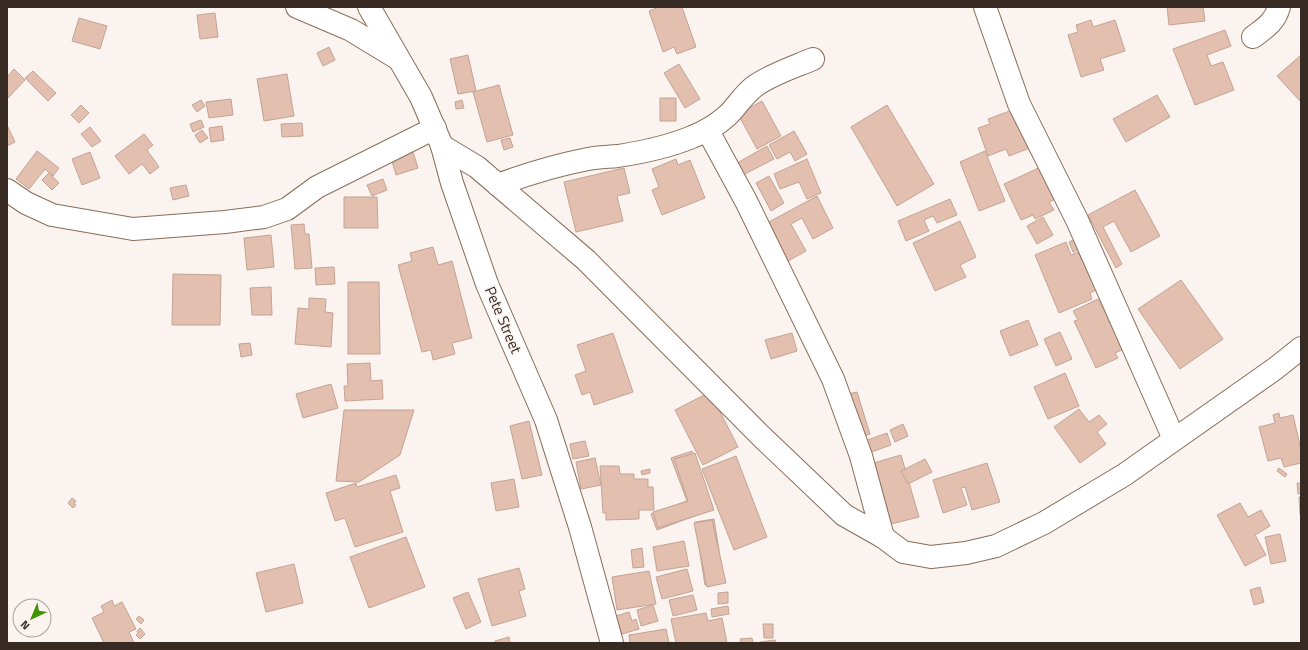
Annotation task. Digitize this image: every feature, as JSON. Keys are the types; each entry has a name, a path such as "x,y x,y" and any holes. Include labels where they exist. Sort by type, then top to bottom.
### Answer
{"street":[{"path":"298,7 351,30 399,60"},
{"name":"Pete Street","path":"369,7 421,97 438,137 452,183 487,284 546,420 580,527 612,643"},
{"path":"984,7 1019,104 1077,220 1174,439"},
{"path":"1253,37 1270,25 1277,15 1279,7"},
{"path":"498,185 525,175 558,166 590,159 649,151 675,144 708,131 727,116 755,86 774,75 813,59"},
{"path":"708,131 746,201 833,379 861,456 883,538"},
{"path":"7,190 26,203 52,215 133,229 225,222 264,216 287,209 317,187 438,137 477,167 586,260 763,438 844,515 883,538 903,552 931,557 966,553 996,546 1044,523 1124,475 1276,368 1301,348"}],"building":[{"path":"659,7 682,7 696,47 677,54 674,47 663,52 649,11"},
{"path":"1167,7 1203,7 1205,21 1169,25"},
{"path":"215,13 218,37 200,39 197,15"},
{"path":"79,18 107,26 100,49 72,41"},
{"path":"1091,20 1093,27 1115,20 1125,51 1100,59 1104,70 1081,77 1068,35 1078,32 1076,25"},
{"path":"1225,30 1231,46 1207,55 1211,66 1223,62 1234,90 1195,105 1173,49"},
{"path":"329,47 335,60 323,66 317,53"},
{"path":"468,55 476,91 458,94 450,59"},
{"path":"1301,55 1301,100 1300,101 1277,76"},
{"path":"679,64 700,99 685,108 664,73"},
{"path":"14,69 25,80 7,99 7,77"},
{"path":"33,71 56,93 48,101 25,78"},
{"path":"287,74 294,116 264,121 257,79"},
{"path":"499,85 513,135 487,142 473,92"},
{"path":"1157,95 1170,117 1126,142 1113,119"},
{"path":"660,98 676,98 676,121 660,121"},
{"path":"231,99 233,115 209,118 206,102"},
{"path":"201,100 205,106 197,112 192,105"},
{"path":"462,100 464,108 456,109 455,102"},
{"path":"762,101 781,136 757,149 738,114"},
{"path":"81,105 89,113 79,123 71,115"},
{"path":"887,105 934,184 897,206 851,127"},
{"path":"1015,109 1030,148 1009,156 1006,149 988,156 978,128 990,124 988,119"},
{"path":"201,120 204,127 193,132 190,124"},
{"path":"302,123 303,136 282,137 281,124"},
{"path":"7,125 15,142 7,146"},
{"path":"222,126 224,140 211,142 209,128"},
{"path":"90,127 101,141 92,147 81,134"},
{"path":"202,130 208,138 200,143 195,135"},
{"path":"794,131 807,154 795,161 790,152 777,159 769,145"},
{"path":"144,134 153,145 147,150 159,167 150,174 142,164 129,174 115,156"},
{"path":"510,138 513,147 504,150 501,140"},
{"path":"767,146 774,159 743,175 737,163"},
{"path":"37,151 59,168 53,176 45,169 29,189 16,179"},
{"path":"985,151 1005,201 979,211 960,162"},
{"path":"90,152 100,178 82,185 72,159"},
{"path":"413,152 418,168 396,175 391,158"},
{"path":"676,159 678,165 690,160 705,198 662,215 652,190 659,187 652,169"},
{"path":"807,159 821,193 807,199 799,182 780,189 774,174"},
{"path":"1045,165 1060,197 1049,202 1054,210 1035,219 1033,215 1021,220 1004,184"},
{"path":"624,168 630,193 617,196 623,221 576,232 564,182"},
{"path":"49,173 59,183 52,190 42,180"},
{"path":"769,176 784,203 771,211 756,183"},
{"path":"383,179 387,190 372,196 367,185"},
{"path":"186,185 189,196 173,200 170,188"},
{"path":"1135,190 1160,236 1131,252 1114,221 1103,227 1122,264 1116,268 1088,215"},
{"path":"817,196 833,228 813,239 802,218 791,224 806,251 788,261 767,223"},
{"path":"344,197 377,197 378,228 344,228"},
{"path":"950,199 957,215 937,223 933,216 924,220 929,231 906,241 898,221"},
{"path":"1043,217 1053,235 1037,244 1027,226"},
{"path":"960,221 976,257 960,265 966,277 935,291 913,243"},
{"path":"304,224 305,234 309,234 312,268 295,269 291,225"},
{"path":"271,235 274,267 247,270 244,238"},
{"path":"1077,238 1082,248 1073,252 1069,242"},
{"path":"1066,242 1071,255 1078,252 1082,261 1089,258 1096,290 1090,293 1092,299 1059,313 1035,255"},
{"path":"433,247 438,265 452,261 472,338 452,343 455,354 433,360 431,350 422,352 398,265 412,261 410,253"},
{"path":"334,267 335,284 316,285 315,268"},
{"path":"173,274 221,275 220,325 172,325"},
{"path":"1181,280 1223,339 1180,369 1138,309"},
{"path":"348,282 379,282 380,354 348,354"},
{"path":"271,287 272,315 252,315 250,288"},
{"path":"309,298 326,299 325,312 333,313 331,347 295,344 298,308 309,309"},
{"path":"1098,299 1102,307 1109,304 1124,349 1115,353 1118,358 1096,368 1074,321 1078,320 1073,311"},
{"path":"1028,320 1038,345 1010,356 1000,331"},
{"path":"1060,332 1072,359 1056,366 1044,339"},
{"path":"613,333 633,392 594,405 590,392 582,395 575,375 586,371 577,345"},
{"path":"792,333 797,351 771,359 765,340"},
{"path":"250,343 252,355 241,357 239,344"},
{"path":"370,363 371,381 382,380 383,399 345,401 344,386 348,386 347,364"},
{"path":"1065,373 1079,406 1048,419 1034,387"},
{"path":"331,384 338,408 303,418 296,394"},
{"path":"710,392 738,447 703,465 675,410"},
{"path":"857,392 870,434 858,438 844,395"},
{"path":"1079,409 1089,422 1099,415 1107,424 1097,432 1106,444 1080,463 1054,427"},
{"path":"344,410 414,410 400,455 359,482 336,481"},
{"path":"1279,413 1280,418 1293,415 1301,450 1301,463 1284,467 1281,458 1268,461 1259,427 1275,423 1273,415"},
{"path":"529,421 542,475 522,479 510,426"},
{"path":"903,424 908,436 895,442 890,430"},
{"path":"887,433 891,445 863,455 859,443"},
{"path":"585,441 589,456 573,459 570,444"},
{"path":"692,451 713,509 657,530 651,514 687,501 671,458"},
{"path":"695,453 714,510 658,528 653,512 688,501 674,459"},
{"path":"901,455 919,517 887,525 870,464"},
{"path":"736,456 767,537 734,550 702,469"},
{"path":"595,458 601,485 581,489 576,462"},
{"path":"925,459 932,472 908,484 901,471"},
{"path":"987,463 1000,502 972,510 965,487 961,488 967,505 943,513 933,480"},
{"path":"600,466 619,466 620,474 634,474 634,479 648,479 648,487 653,487 654,510 639,510 639,519 606,520 606,513 603,513"},
{"path":"1279,468 1287,474 1285,477 1277,471"},
{"path":"650,469 650,473 642,475 641,471"},
{"path":"396,475 400,488 390,491 403,532 355,547 345,518 335,521 326,493 356,483 357,487"},
{"path":"514,479 519,507 496,511 491,483"},
{"path":"1297,483 1301,483 1301,493 1298,494"},
{"path":"1299,497 1301,497 1301,514 1300,514"},
{"path":"72,498 76,501 74,503 76,505 73,508 68,503"},
{"path":"1240,503 1248,517 1261,510 1270,526 1255,535 1266,555 1245,566 1217,515"},
{"path":"714,519 724,582 705,585 695,522"},
{"path":"712,520 726,583 707,587 694,523"},
{"path":"1280,534 1286,561 1271,564 1265,537"},
{"path":"406,537 425,587 369,608 350,557"},
{"path":"684,541 689,566 657,571 653,547"},
{"path":"642,548 644,567 633,568 631,550"},
{"path":"294,564 303,603 266,612 256,573"},
{"path":"519,568 525,589 519,591 526,616 492,626 478,579"},
{"path":"687,569 693,591 662,599 656,577"},
{"path":"649,571 656,604 617,610 612,577"},
{"path":"1260,587 1264,602 1254,605 1250,590"},
{"path":"468,592 481,622 466,629 453,598"},
{"path":"728,592 728,603 718,604 718,593"},
{"path":"693,595 697,610 673,616 669,600"},
{"path":"112,600 114,606 122,602 136,629 129,632 134,643 104,643 92,618 104,612 101,606"},
{"path":"653,605 658,621 641,626 637,610"},
{"path":"728,606 729,614 712,617 711,609"},
{"path":"629,612 632,621 636,619 639,629 622,634 616,616"},
{"path":"706,613 708,621 722,618 727,643 676,643 671,619"},
{"path":"139,616 144,620 141,624 136,619"},
{"path":"763,624 773,624 773,638 764,638"},
{"path":"140,628 145,634 140,639 136,635"},
{"path":"666,629 669,643 630,643 629,635"},
{"path":"509,637 510,643 495,643 495,641"},
{"path":"752,638 753,643 741,643 740,639"},
{"path":"775,640 776,643 760,643 760,642"}]}
